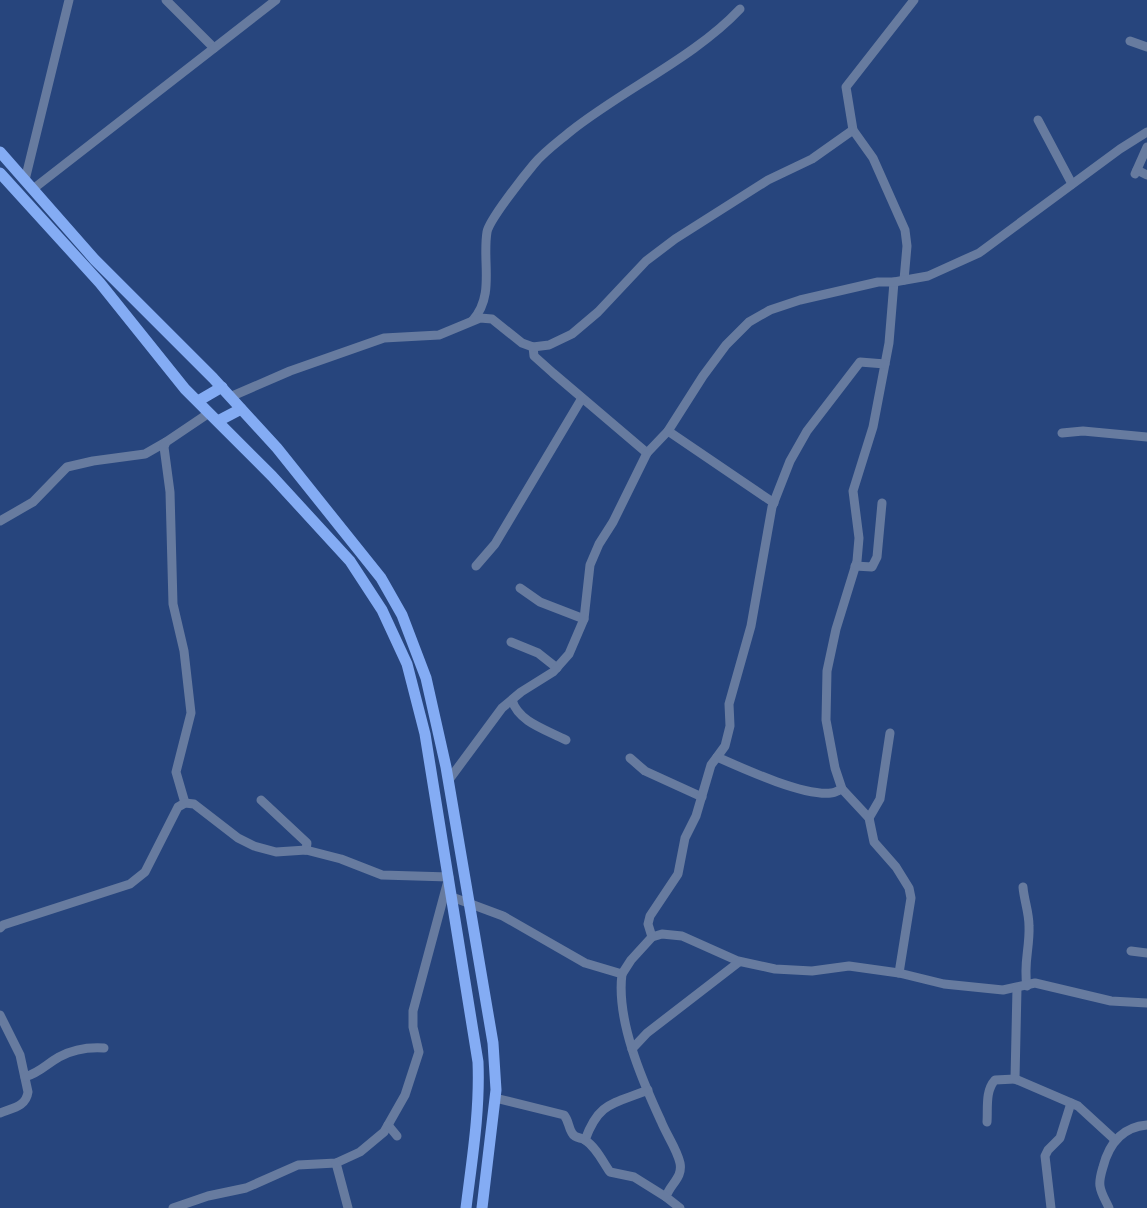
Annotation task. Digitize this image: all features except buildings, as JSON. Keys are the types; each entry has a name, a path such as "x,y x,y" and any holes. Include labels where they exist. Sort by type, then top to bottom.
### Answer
{"main road":[{"path":"0,152 95,260 230,396 336,520 381,578 402,615 426,678 448,781 493,1043 495,1098 482,1208"},
{"path":"0,173 100,283 198,401 350,561 382,610 408,664 425,734 478,1062 480,1097 477,1135 466,1208"},
{"path":"198,401 222,387"},
{"path":"218,421 241,409"}],"street":[{"path":"29,185 69,0"},
{"path":"166,0 214,48"},
{"path":"29,185 276,0"},
{"path":"904,280 907,246 905,230 873,158 853,130 846,87 914,0"},
{"path":"473,320 479,314 486,288 487,231 544,152 586,119 716,32 740,9"},
{"path":"1130,41 1147,47"},
{"path":"1038,120 1072,184"},
{"path":"230,396 290,371 384,338 439,335 473,320 492,319 522,343 533,347 549,345 572,334 598,312 646,261 674,239 768,180 812,159 853,130"},
{"path":"448,781 493,718 512,700 557,668 569,654 584,619 590,565 599,544 613,522 647,453 668,431 726,344 749,322 770,310 800,300 878,282 894,282 928,276 979,254 1072,184 1147,132"},
{"path":"1147,147 1136,172 1147,175"},
{"path":"894,282 889,343 873,427 853,491 859,538 855,566 836,629 827,671 826,720 835,768 842,789 870,818 874,842 896,867 910,893 908,922 899,973"},
{"path":"533,347 534,356 647,453"},
{"path":"652,937 648,924 650,916 675,881 685,838 702,798 711,765 725,746 730,726 730,704 751,626 762,567 764,543 774,503 790,461 807,431 860,362 885,364"},
{"path":"476,566 495,544 582,398"},
{"path":"0,520 33,502 67,467 93,461 145,454 209,413"},
{"path":"668,431 774,503"},
{"path":"1062,433 1083,431 1147,437"},
{"path":"166,442 164,448 170,492 173,604 184,651 191,713 176,772 185,803"},
{"path":"855,566 872,567 877,557 882,503"},
{"path":"520,588 540,602 584,619"},
{"path":"511,642 538,653 557,668"},
{"path":"512,700 514,706 523,716 566,740"},
{"path":"870,818 880,799 890,732"},
{"path":"717,757 767,778 810,790 832,793 842,789"},
{"path":"630,758 645,771 702,798"},
{"path":"261,800 307,843 306,850"},
{"path":"1,923 130,884 145,872 178,807 185,803 194,804 238,838 254,846 276,852 306,850 341,859 382,875 449,877 413,1011 413,1027 419,1052 405,1095 384,1132 360,1152 336,1163 298,1165 246,1188 184,1202 173,1208"},
{"path":"1015,1079 1022,987 1030,928 1023,887"},
{"path":"452,897 503,916 585,963 622,974"},
{"path":"666,1196 679,1178 680,1163 632,1049 620,990 622,974 631,960 652,937 662,934 682,936 740,962 775,969 812,970 849,966 899,973 944,984 1002,990 1035,983 1111,1001 1147,1003"},
{"path":"1131,951 1147,953"},
{"path":"632,1049 647,1033 740,962"},
{"path":"0,1016 20,1055 27,1098 21,1105 0,1113"},
{"path":"25,1077 40,1072 60,1056 79,1050 104,1048"},
{"path":"987,1122 988,1095 991,1084 995,1080 1015,1079 1071,1103 1086,1113 1114,1139"},
{"path":"585,1140 596,1116 608,1104 648,1090"},
{"path":"495,1098 564,1115 575,1138 585,1140 610,1172 634,1177 666,1196 680,1208"},
{"path":"1051,1208 1045,1156 1048,1150 1060,1138 1071,1103"},
{"path":"388,1125 397,1136"},
{"path":"1109,1208 1100,1189 1100,1180 1114,1139 1135,1126 1147,1125"},
{"path":"336,1163 348,1208"}]}
